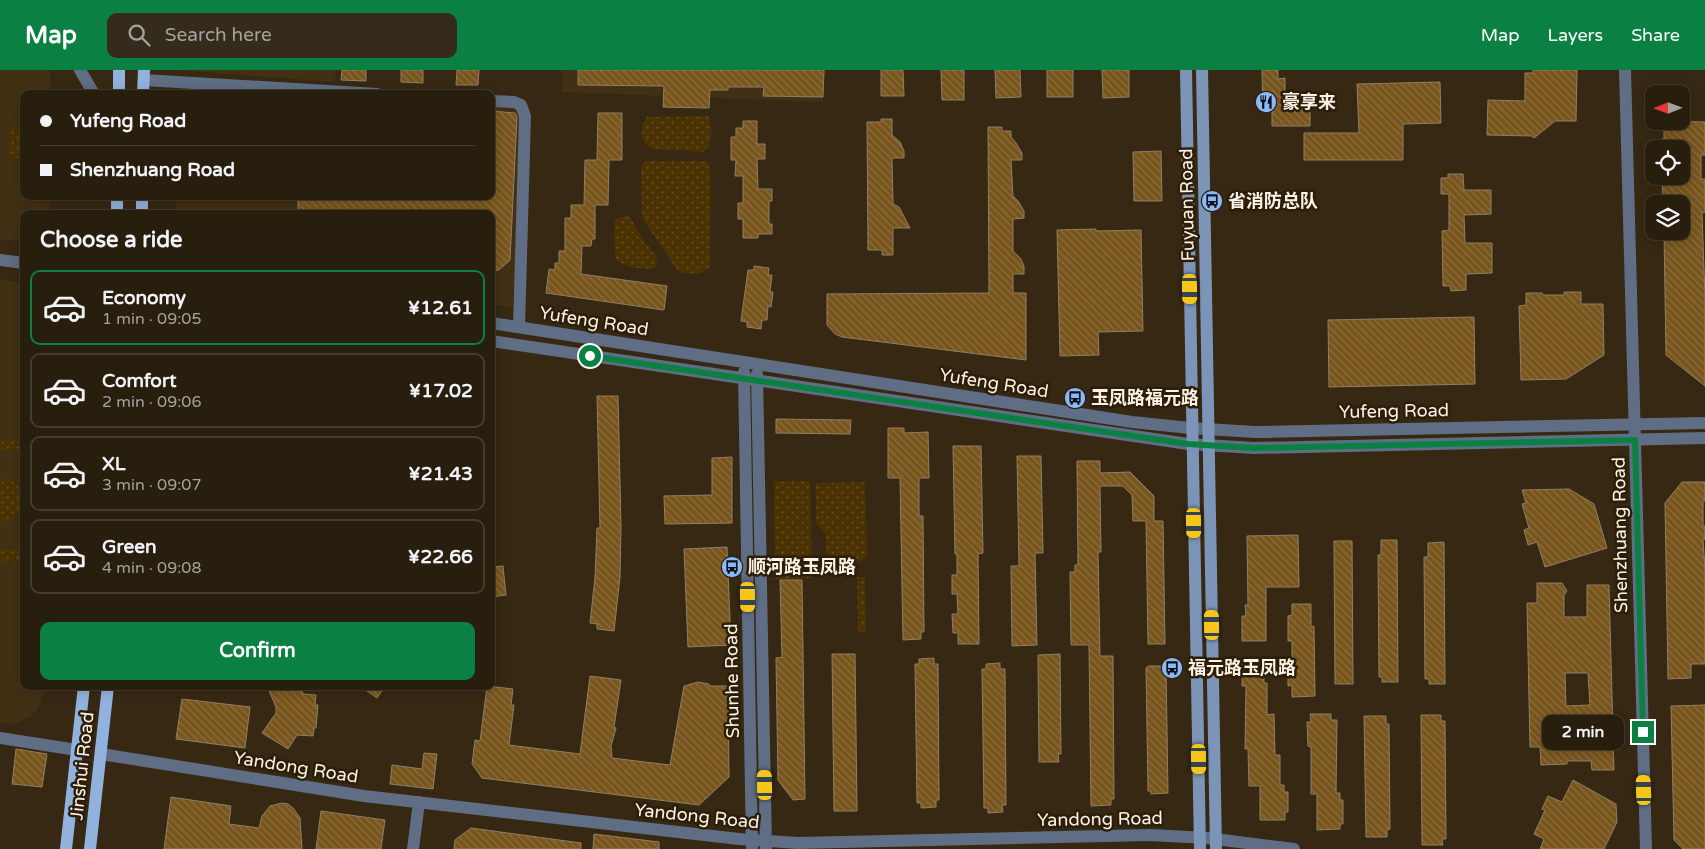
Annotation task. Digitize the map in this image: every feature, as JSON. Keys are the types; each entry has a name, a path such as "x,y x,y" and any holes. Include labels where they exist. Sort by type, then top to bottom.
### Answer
{"main road":[{"path":"119,70 119,90"},
{"name":"Fuyuan Road","path":"1186,70 1200,843"},
{"name":"Fuyuan Road","path":"1202,70 1216,844"},
{"path":"143,90 144,75"},
{"name":"Jinshui Road","path":"66,849 84,690"},
{"name":"Jinshui Road","path":"90,849 108,690"}],"street":[{"path":"80,70 92,90"},
{"name":"Shenzhuang Road","path":"1625,70 1646,849"},
{"path":"144,75 329,90"},
{"path":"495,100 514,102 521,105 525,116 519,327"},
{"path":"0,260 20,262"},
{"name":"Yufeng Road","path":"495,324 1132,422 1208,430 1265,431 1705,423"},
{"name":"Yufeng Road","path":"495,342 1193,444 1254,448 1705,438"},
{"name":"Shunhe Road","path":"743,362 752,845"},
{"name":"Shunhe Road","path":"757,364 766,845"},
{"path":"0,738 77,750"},
{"name":"Yandong Road","path":"101,754 364,796 752,845 1140,835 1200,843 1294,849"},
{"path":"413,849 419,802"}],"shaded area":[{"path":"0,70 50,70 50,90 20,90 20,200 50,200 50,210 20,210 20,242 0,239"},
{"path":"175,70 336,70 335,82"},
{"path":"562,70 822,70 823,102 562,92"},
{"path":"495,105 516,108 521,115 513,308 495,305 495,210 175,210 176,200 495,200"},
{"path":"708,116 711,125 711,136 709,145 703,152 653,149 645,144 643,139 642,130 647,117"},
{"path":"12,127 20,131 20,156 14,160 10,157 10,129"},
{"path":"645,161 706,161 709,164 711,183 710,267 699,274 685,273 677,270 643,219 641,167"},
{"path":"626,216 630,217 644,241 656,256 656,268 634,268 623,264 615,258 614,224 616,219"},
{"path":"0,280 20,282 20,690 45,690 38,709 30,717 13,724 0,722"},
{"path":"0,439 20,440 20,451 0,450"},
{"path":"0,477 10,480 16,485 20,492 20,507 10,519 0,522"},
{"path":"774,481 810,481 812,578 775,579"},
{"path":"865,482 867,556 862,561 833,561 826,553 825,534 816,523 816,483"},
{"path":"0,550 20,550 20,561 0,562"},
{"path":"857,577 865,577 866,632 858,632"}],"building":[{"path":"342,70 366,70 366,81 341,80"},
{"path":"401,70 423,70 423,83 401,82"},
{"path":"457,70 479,70 478,85 456,85"},
{"path":"578,70 824,70 823,97 763,96 764,87 728,87 728,90 710,90 709,108 663,107 664,86 578,85"},
{"path":"881,70 903,70 904,96 881,96"},
{"path":"941,70 964,70 964,100 942,100"},
{"path":"995,70 1020,70 1021,97 996,98"},
{"path":"1047,70 1073,70 1073,97 1047,97"},
{"path":"1102,70 1129,70 1129,97 1103,98"},
{"path":"1262,70 1278,70 1278,79 1285,78 1285,98 1310,98 1310,126 1272,126 1272,110 1263,110"},
{"path":"1533,70 1577,70 1576,121 1555,121 1534,138 1532,136 1487,135 1488,100 1525,101 1525,73 1533,73"},
{"path":"1440,82 1441,123 1403,124 1403,160 1304,160 1304,133 1359,133 1357,84"},
{"path":"495,111 515,113 517,117 510,260 495,271 495,210 298,210 298,200 495,200"},
{"path":"598,113 622,113 622,160 609,160 608,205 595,205 595,239 592,239 591,246 582,246 581,274 667,286 664,310 546,293 549,269 555,270 555,263 559,263 559,251 565,251 565,218 571,218 571,205 584,205 585,160 597,160"},
{"path":"881,119 892,119 892,135 900,142 904,151 904,158 892,158 893,204 899,207 910,228 893,228 893,255 882,255 882,250 868,250 867,122 881,122"},
{"path":"743,121 757,121 757,144 765,144 765,159 757,159 758,189 772,189 772,201 769,201 769,224 772,224 772,234 758,234 758,238 743,238 743,219 738,219 738,203 743,203 743,176 735,176 736,160 731,160 731,137 736,137 736,128 743,128"},
{"path":"1690,122 1705,122 1705,155 1701,155 1701,179 1705,179 1705,212 1702,213 1705,298 1705,386 1666,355 1664,240 1690,240 1690,195 1663,195 1662,185 1690,185 1690,140 1662,140 1664,139 1664,130 1690,130"},
{"path":"988,127 1002,127 1002,131 1011,131 1011,137 1022,153 1022,160 1011,160 1013,196 1024,211 1024,218 1013,219 1013,251 1021,259 1024,266 1024,274 1013,274 1013,293 1026,293 1026,360 842,337 835,334 827,325 827,294 989,293"},
{"path":"1161,151 1162,201 1134,201 1133,152"},
{"path":"1448,174 1463,174 1464,190 1491,190 1491,214 1464,215 1465,243 1492,243 1492,273 1466,274 1466,290 1451,291 1450,286 1443,286 1442,231 1449,230 1449,194 1441,194 1441,178 1448,178"},
{"path":"1096,229 1096,231 1141,230 1143,331 1098,332 1099,355 1060,356 1057,230"},
{"path":"754,266 769,268 768,275 772,275 770,292 773,292 771,307 768,306 767,320 762,320 761,329 747,327 747,322 741,321 748,270 754,270"},
{"path":"1564,292 1581,292 1581,304 1603,304 1604,355 1566,379 1521,380 1519,306 1526,305 1526,293 1564,295"},
{"path":"1474,317 1475,384 1329,387 1328,320"},
{"path":"597,396 618,396 621,526 620,577 614,631 597,629 597,624 590,623 595,577 597,528 600,528"},
{"path":"776,419 851,420 850,434 776,433"},
{"path":"888,428 904,428 904,433 928,432 929,478 919,478 919,516 923,516 924,632 921,632 921,639 903,640 900,478 888,478"},
{"path":"953,446 981,446 983,553 978,554 979,644 958,644 958,633 953,633 952,614 958,614 957,594 952,594 952,575 957,575"},
{"path":"1017,456 1041,456 1043,553 1035,553 1037,645 1012,646 1011,566 1019,566"},
{"path":"732,457 732,523 665,524 664,496 712,495 712,458"},
{"path":"1077,461 1100,461 1100,473 1130,472 1154,496 1154,521 1163,521 1165,644 1148,644 1146,521 1133,521 1132,495 1123,486 1100,486 1101,552 1098,552 1100,656 1113,656 1114,799 1111,799 1111,805 1091,806 1089,645 1071,645 1070,572 1075,572 1075,565 1078,565"},
{"path":"1682,482 1705,482 1703,526 1705,526 1705,539 1703,539 1705,569 1705,664 1691,664 1691,678 1668,679 1665,503"},
{"path":"1569,489 1594,504 1607,548 1545,567 1537,542 1528,545 1524,530 1529,528 1522,504 1526,503 1522,490"},
{"path":"1298,535 1299,587 1266,587 1266,641 1242,641 1242,616 1246,616 1245,605 1248,605 1247,536"},
{"path":"1381,540 1397,540 1398,682 1382,682 1382,677 1379,677 1378,555 1381,555"},
{"path":"1334,541 1352,541 1353,684 1335,684"},
{"path":"1444,542 1445,684 1429,684 1429,679 1425,679 1424,557 1428,557 1428,543"},
{"path":"727,547 731,645 688,647 684,549"},
{"path":"503,566 506,595 495,596 495,567"},
{"path":"780,580 802,580 805,799 793,800 778,780 776,658 782,657"},
{"path":"1537,583 1562,583 1567,591 1564,595 1564,617 1587,617 1587,585 1609,585 1614,770 1592,770 1591,761 1567,761 1567,764 1541,765 1540,747 1530,747 1527,603 1537,603","holes":["1565,673 1588,673 1590,705 1566,706"]},
{"path":"1292,604 1311,604 1311,627 1314,626 1315,696 1292,697 1292,685 1288,686 1288,660 1292,660 1292,641 1288,641 1288,616 1292,615"},
{"path":"832,654 855,654 857,811 834,811"},
{"path":"1060,654 1061,754 1058,754 1059,762 1039,762 1038,655"},
{"path":"934,658 934,664 938,664 939,800 936,800 936,807 921,808 921,803 917,803 915,664 919,664 919,659"},
{"path":"1246,659 1263,660 1264,683 1267,683 1267,715 1274,714 1275,755 1280,755 1280,785 1284,785 1284,792 1288,792 1288,812 1285,812 1285,820 1260,820 1260,786 1249,786 1248,749 1245,749 1246,686 1242,686 1242,661 1246,661"},
{"path":"1000,663 1000,669 1005,669 1006,805 1002,805 1003,812 988,813 988,808 984,808 982,669 986,669 986,664"},
{"path":"1148,666 1166,666 1168,793 1151,794 1151,791 1148,791 1146,668"},
{"path":"590,676 621,680 614,727 616,728 611,746 612,758 670,765 684,686 698,682 709,684 709,686 728,686 729,777 699,805 482,778 472,764 475,740 480,741 486,690 495,690 495,687 513,689 511,705 514,705 509,745 580,754"},
{"path":"269,690 302,690 303,694 316,695 315,705 318,705 316,728 314,728 313,736 297,735 288,749 262,733 276,713 276,707"},
{"path":"366,690 382,690 377,698"},
{"path":"182,699 250,707 245,748 176,739"},
{"path":"1705,705 1705,849 1683,849 1674,840 1671,706"},
{"path":"1310,714 1331,714 1331,720 1337,720 1336,793 1340,793 1340,800 1343,800 1343,824 1340,824 1340,829 1317,830 1317,794 1311,794 1311,747 1308,746 1307,722 1311,722"},
{"path":"1421,715 1441,715 1441,721 1445,721 1446,839 1442,839 1443,845 1422,845"},
{"path":"1364,716 1386,716 1386,724 1389,724 1390,829 1387,830 1387,837 1366,837"},
{"path":"16,749 47,754 42,787 12,784"},
{"path":"424,753 437,754 433,789 390,784 392,765 422,769"},
{"path":"1573,780 1616,804 1617,822 1604,849 1540,849 1544,839 1534,834 1545,810 1542,809 1548,796 1562,802"},
{"path":"171,797 231,806 229,824 259,828 262,816 270,806 282,803 288,804 300,818 302,849 164,849"},
{"path":"321,811 385,820 381,849 316,849"},
{"path":"471,828 581,843 581,849 454,849 455,840"},
{"path":"594,834 659,842 659,849 593,849"}],"place":[{"name":"豪享来","path":"1266,102"},
{"name":"省消防总队","path":"1212,201"},
{"name":"玉凤路福元路","path":"1075,398"},
{"name":"顺河路玉凤路","path":"732,567"},
{"name":"福元路玉凤路","path":"1172,668"}],"route":[{"path":"590,356 1188,444 1254,448 1635,440 1643,732"}]}
